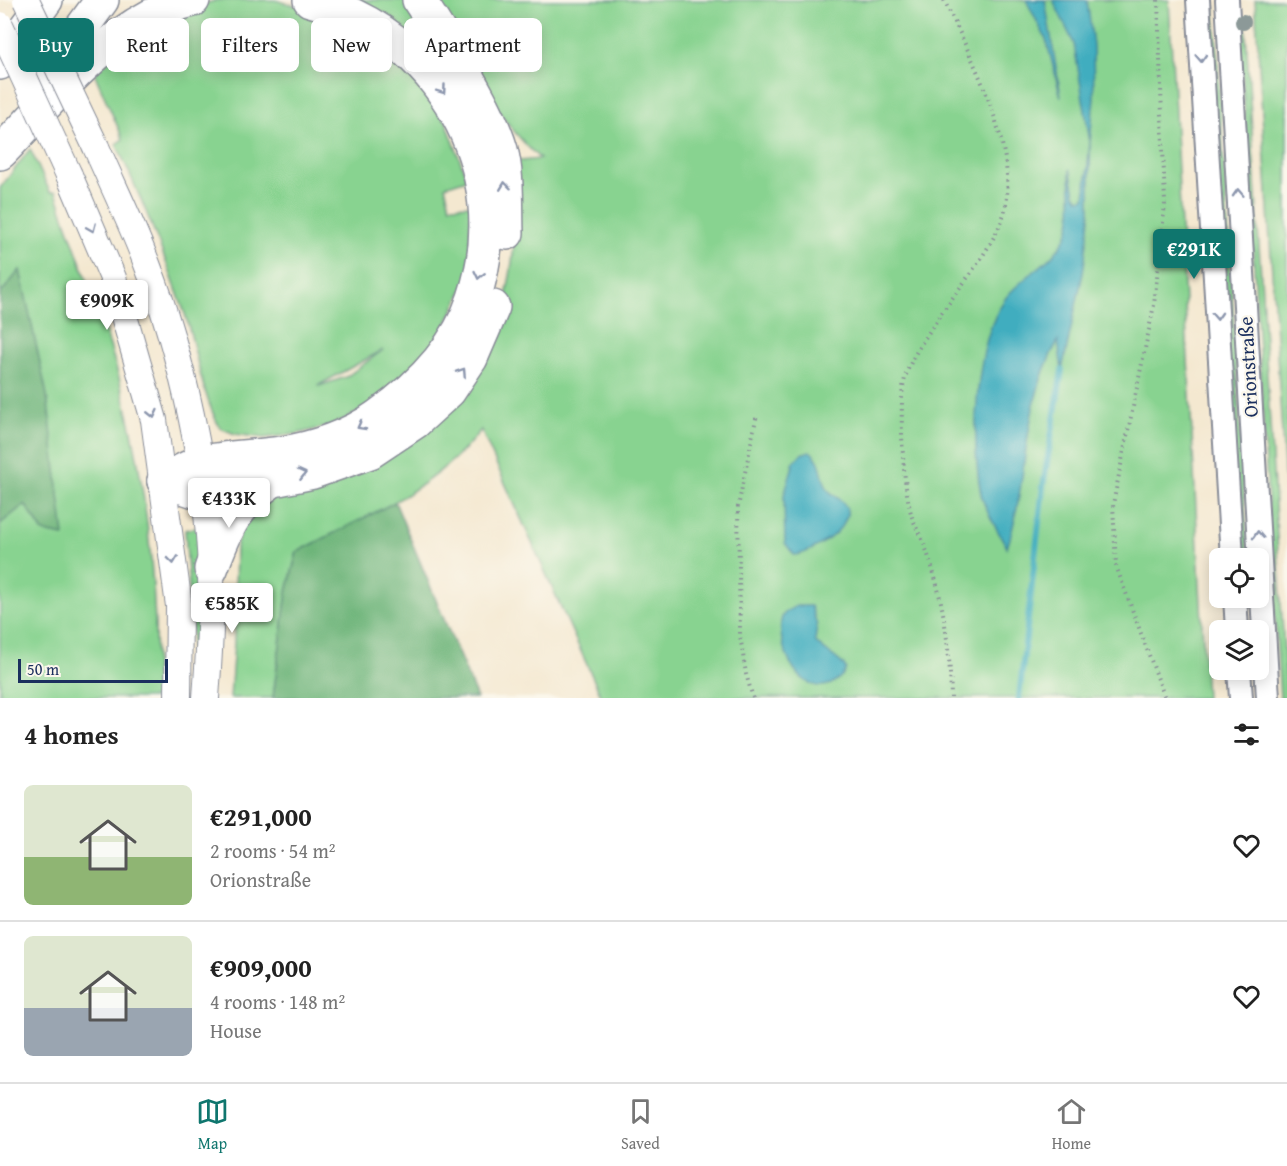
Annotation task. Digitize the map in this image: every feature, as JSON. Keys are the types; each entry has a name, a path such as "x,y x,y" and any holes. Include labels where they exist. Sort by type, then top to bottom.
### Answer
{"highway":[{"path":"0,63 46,0"},
{"path":"0,140 102,0"},
{"path":"0,153 114,39 158,12 193,0"},
{"path":"201,478 353,431 377,417 409,392 447,351 474,297 483,258 484,199 475,156 462,120 441,88 418,60 363,18 310,0"},
{"path":"164,481 201,478 270,482 313,471 370,452 416,423 449,391 471,357 491,314 502,277 507,243 506,193 501,150 481,106 419,0"},
{"path":"211,569 227,527 240,507 270,482"}],"main road":[{"path":"26,0 96,147 148,266 171,335 188,405 201,478 211,569 206,698"},
{"path":"0,25 69,175 113,278 154,420 179,606 178,698"}],"street":[{"name":"Orionstraße","path":"1198,0 1231,548"},
{"name":"Orionstraße","path":"1227,0 1268,698"},
{"path":"1240,680 1241,698"}],"path":[{"path":"944,0 968,49 1004,145 1009,188 1000,227 911,360 902,397 904,459 912,516 928,555 941,606 950,657 951,698"},
{"path":"1158,0 1166,204 1154,305 1113,504 1116,566 1165,698"},
{"path":"753,698 746,675 740,635 738,507 757,414"}],"green space":[{"path":"218,0 275,0 343,18 311,18 311,72 392,72 392,59 404,69 404,72 408,72 437,96 467,179 445,186 450,206 471,205 469,277 438,342 367,408 330,426 264,438 235,434 220,428 208,401 177,292 144,207 116,144 123,139 95,75 98,63 106,58 106,72 189,72 189,18 172,18 189,8","holes":["383,350 346,377 319,385"]},
{"path":"344,0 410,0 420,18 404,18 404,46 392,36 392,18 368,18"},
{"path":"432,0 1169,0 1206,698 602,698 481,430 463,451 420,486 372,515 297,552 287,592 273,698 230,698 234,643 236,547 243,521 502,312 513,256 515,200 511,162 540,159 507,123 473,72 542,72 542,18 442,18"},
{"path":"1206,0 1214,0 1247,548 1239,548"},
{"path":"1255,0 1287,0 1287,514"},
{"path":"1239,18 1245,18 1287,698 1280,698"},
{"path":"439,72 451,72 460,88"},
{"path":"30,149 50,192 56,192 110,346 132,432 147,521 151,565 156,654 155,698 0,698 0,524 25,504 43,532 20,271 0,294 0,188"},
{"path":"20,270 47,395 64,536 43,532 25,504 0,524 0,294"},
{"path":"395,502 477,698 273,698 287,592 297,552"},
{"path":"199,527 202,589 197,698 191,698 192,630 185,530"}],"water":[{"path":"1026,0 1045,0 1061,97 1046,39"},
{"path":"1053,0 1087,0 1093,45 1094,98 1090,142 1074,44"},
{"path":"1090,142 1090,219 1083,273 1062,370 1058,341 1046,365 1038,390 1031,416 1014,522 1007,548 989,515 981,494 976,448 976,421 981,366 995,318 1005,299 1012,290 1050,258 1065,240 1071,216 1070,169 1075,194 1079,199 1085,198"},
{"path":"810,451 819,462 827,487 844,503 847,515 838,531 820,545 794,555 785,543 784,495 794,462 801,454"},
{"path":"796,606 811,606 817,625 815,641 846,668 842,675 831,684 818,686 806,681 796,672 789,660 781,633 781,622 785,613"}],"waterway":[{"path":"1019,698 1043,487 1062,370"}]}
